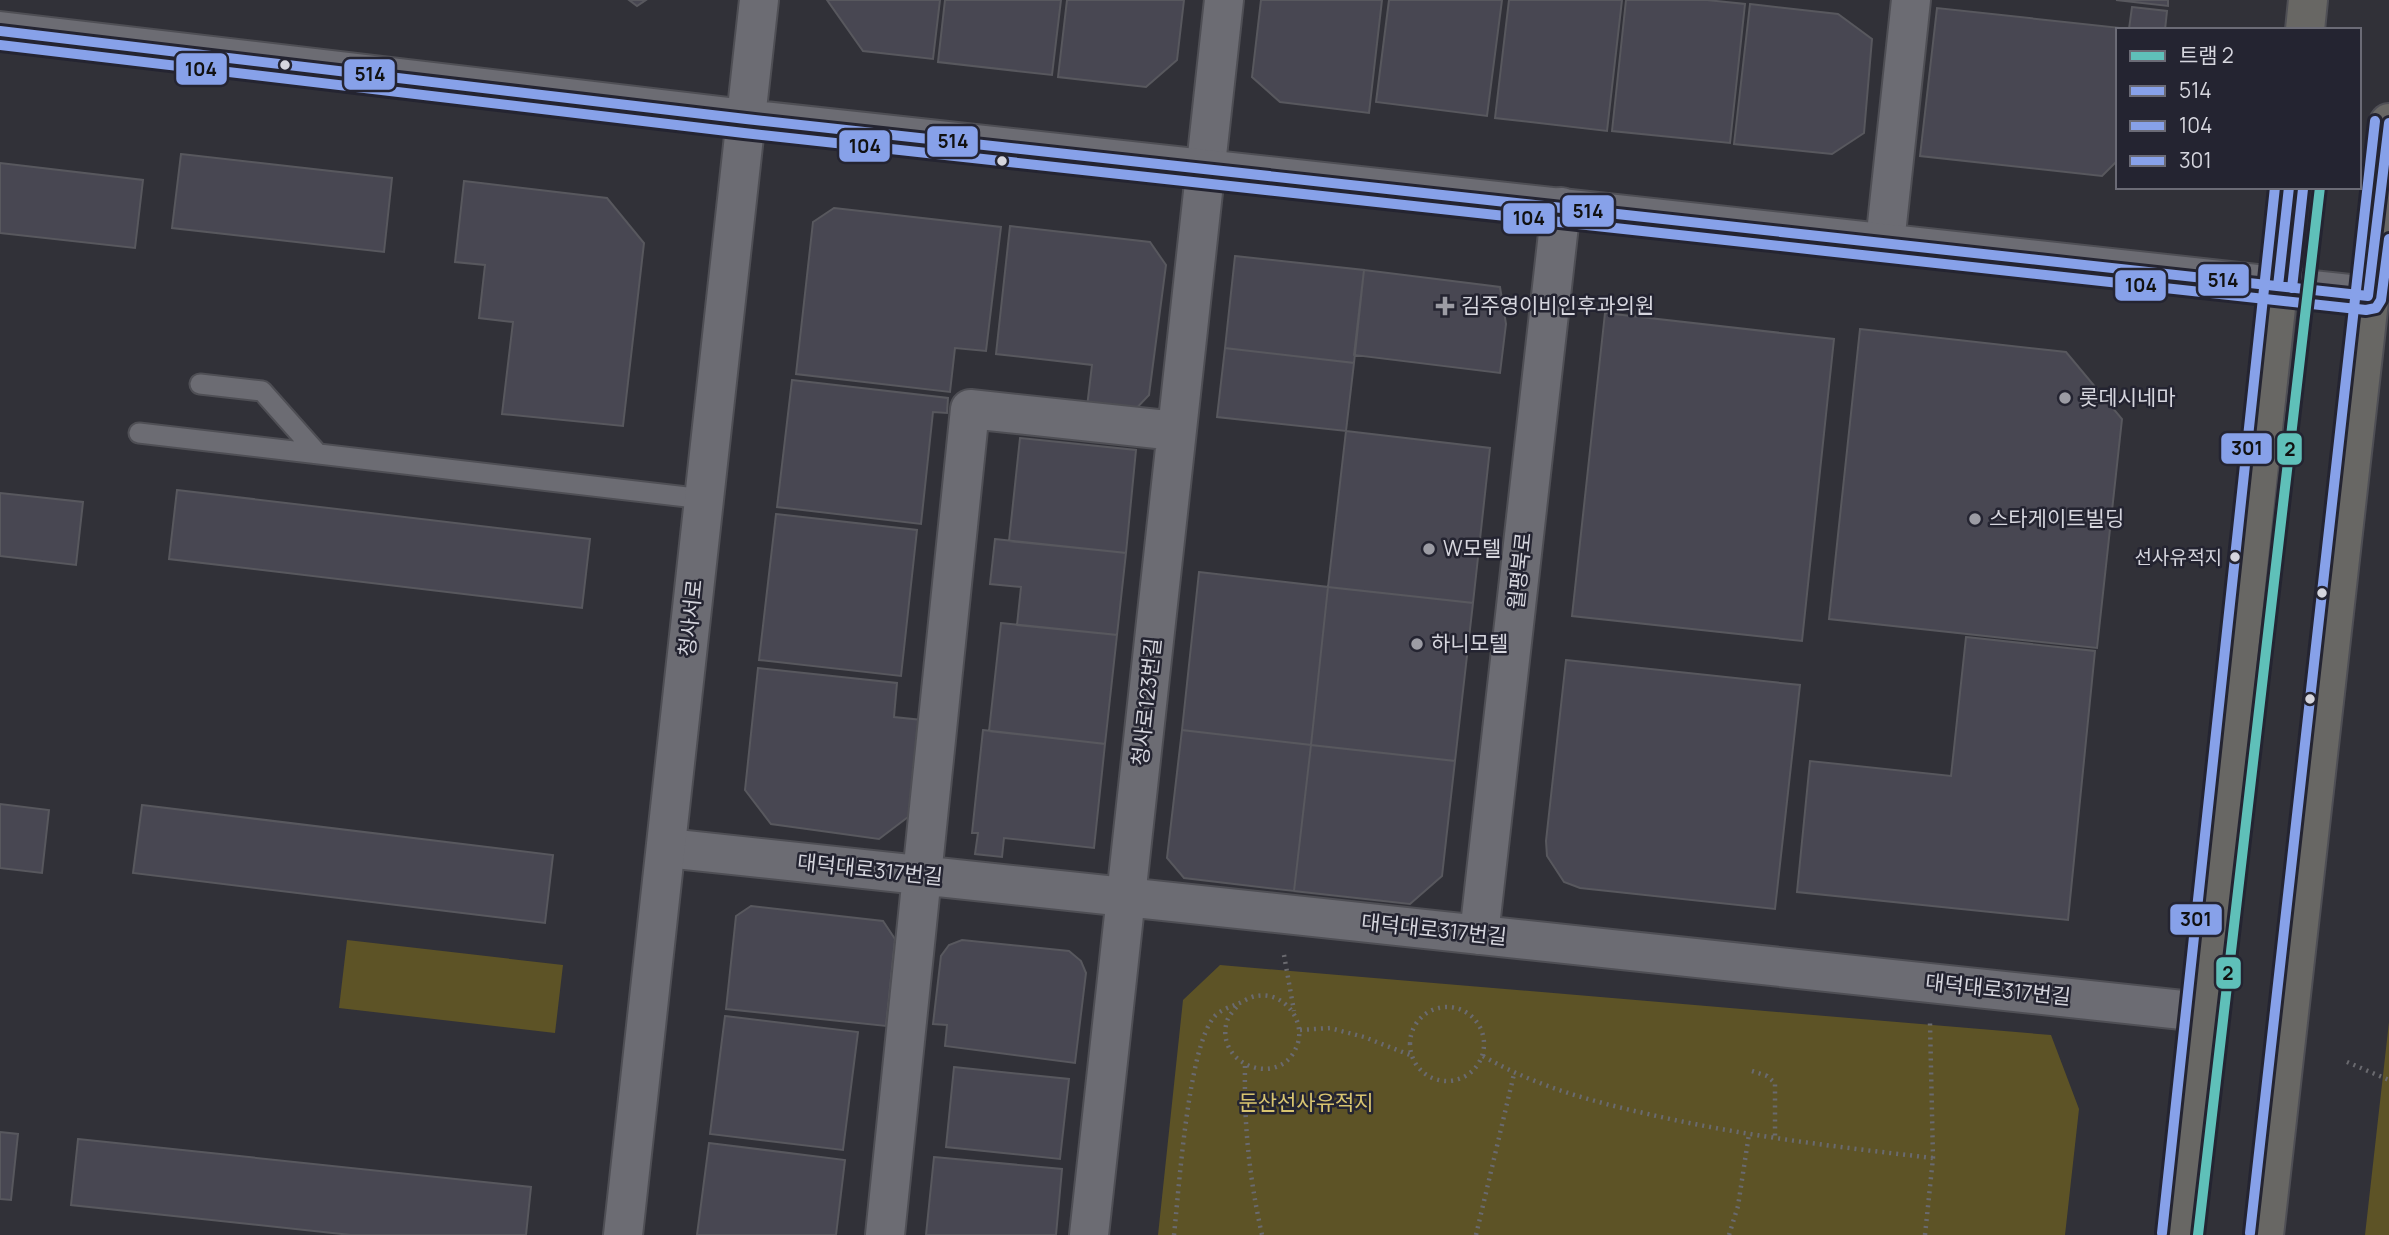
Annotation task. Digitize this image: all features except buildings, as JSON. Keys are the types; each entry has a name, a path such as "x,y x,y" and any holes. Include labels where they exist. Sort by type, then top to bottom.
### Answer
{"main road":[{"path":"2305,28 2308,0"},
{"path":"2264,1235 2378,297 2389,123"},
{"path":"2176,1235 2288,189"}],"street":[{"name":"청사서로","path":"623,1235 759,0"},
{"name":"청사로123번길","path":"1088,1235 1224,0"},
{"path":"1885,243 1911,0"},
{"path":"0,32 746,119 2378,297"},
{"name":"월평북로","path":"1479,935 1561,207"},
{"path":"885,1235 970,410 1177,431"},
{"name":"대덕대로317번길","path":"667,848 2201,1012"}],"lane":[{"path":"200,384 262,391 318,454"},
{"path":"139,433 704,499"}],"path":[{"path":"1238,1004 1227,1020 1225,1035 1232,1054 1245,1066 1258,1070 1276,1067 1288,1060 1297,1048 1300,1030 1294,1012 1283,947"},
{"path":"1174,1235 1191,1090 1202,1043 1214,1017 1257,995 1278,999 1294,1012"},
{"path":"1437,1008 1460,1009 1477,1022 1483,1035 1483,1055 1475,1070 1461,1079 1441,1081 1421,1072 1411,1055 1410,1039 1418,1020 1437,1008"},
{"path":"1925,1235 1933,1158 1930,1015"},
{"path":"1300,1030 1330,1028 1364,1037 1411,1055"},
{"path":"1483,1055 1514,1074 1553,1090 1689,1124 1775,1139 1933,1158"},
{"path":"2347,1062 2389,1080"},
{"path":"1245,1066 1244,1117 1250,1181 1262,1235"},
{"path":"1752,1072 1767,1076 1775,1083 1775,1139"},
{"path":"1476,1235 1514,1074"},
{"path":"1730,1235 1738,1206 1749,1134"}],"green space":[{"path":"347,940 563,965 555,1033 339,1008"},
{"name":"둔산선사유적지","path":"1220,965 2051,1035 2079,1109 2065,1235 1158,1235 1183,1000"},
{"path":"2389,1022 2389,1235 2365,1235"}],"tram line":[{"name":"2","path":"2198,1235 2320,189"}],"transit line":[{"name":"514","path":"0,31 746,119 2368,296 2389,123"},
{"name":"104","path":"0,45 744,133 2366,310 2376,308 2381,300 2389,239"},
{"name":"301","path":"2250,1233 2375,121"},
{"name":"301","path":"2162,1233 2275,189"},
{"name":"514","path":"2278,286 2289,189"},
{"name":"104","path":"2292,288 2303,189"}],"place":[{"name":"김주영이비인후과의원","path":"1445,306"},
{"name":"롯데시네마","path":"2065,398"},
{"name":"스타게이트빌딩","path":"1975,519"},
{"name":"W모텔","path":"1429,549"},
{"name":"선사유적지","path":"2235,557"},
{"name":"하니모텔","path":"1417,644"}]}
